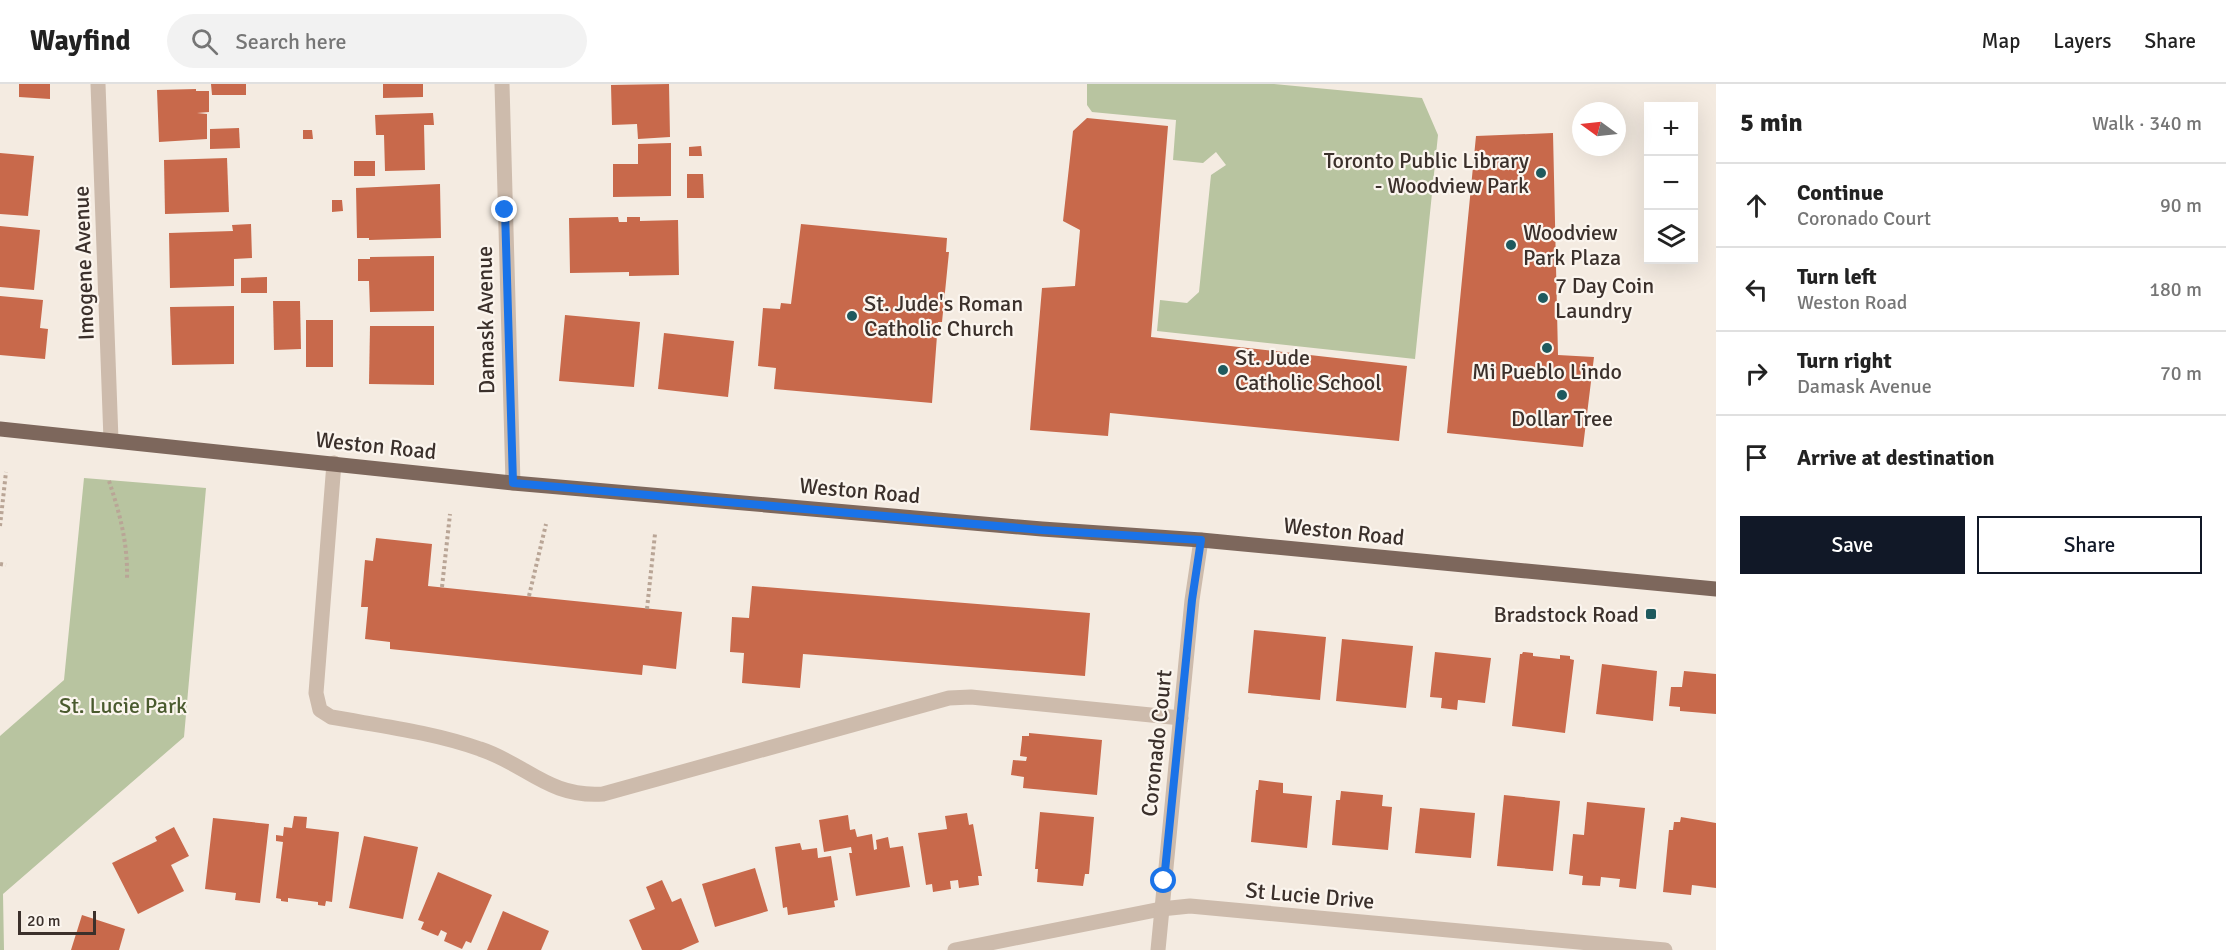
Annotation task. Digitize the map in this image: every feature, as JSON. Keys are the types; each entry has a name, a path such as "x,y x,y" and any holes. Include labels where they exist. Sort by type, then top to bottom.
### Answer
{"main road":[{"name":"Weston Road","path":"0,429 513,483 1042,530 1201,540 1716,589"}],"street":[{"name":"Imogene Avenue","path":"98,84 111,440"},
{"name":"Damask Avenue","path":"502,84 513,483"},
{"path":"334,464 316,693 320,710 331,717 408,730 483,749 559,790 584,795 603,794 949,698 971,697 1181,718"},
{"name":"Coronado Court","path":"1158,950 1192,600 1201,540"},
{"name":"St Lucie Drive","path":"955,950 1161,909 1190,906 1665,950"}],"path":[{"path":"0,526 6,472"},
{"path":"109,481 124,528 128,557 127,579"},
{"path":"442,587 450,514"},
{"path":"529,596 546,524"},
{"path":"647,609 655,534"},
{"path":"0,564 6,565"}],"green space":[{"path":"1087,84 1274,84 1422,98 1438,135 1415,359 1157,331 1160,300 1187,303 1199,292 1211,175 1226,165 1216,152 1203,163 1173,160 1176,120 1092,112 1087,105"},
{"name":"St. Lucie Park","path":"84,478 206,488 184,737 3,894 4,950 0,950 0,736 64,680"}],"building":[{"path":"19,84 50,84 50,99 19,97"},
{"path":"211,84 246,84 246,95 212,95"},
{"path":"383,84 423,84 423,97 383,98"},
{"path":"669,84 670,137 638,139 637,124 612,125 611,85"},
{"path":"196,89 196,91 209,91 209,112 197,113 207,114 207,139 159,142 157,90"},
{"path":"433,113 434,125 424,125 425,170 385,171 384,135 376,135 375,115"},
{"path":"1087,118 1168,126 1151,337 1407,366 1399,441 1110,413 1108,436 1030,430 1042,288 1075,286 1080,230 1063,221 1073,131"},
{"path":"239,128 240,148 210,149 210,129"},
{"path":"303,130 312,130 313,139 303,139"},
{"name":"Woodview Park Plaza","path":"1553,133 1558,355 1594,357 1583,447 1447,433 1476,136"},
{"path":"671,143 671,196 613,197 613,164 638,164 638,144"},
{"path":"701,146 702,156 689,156 689,147"},
{"path":"0,153 34,156 28,216 0,214"},
{"path":"227,158 229,212 165,214 164,160"},
{"path":"354,161 375,161 375,176 354,176"},
{"path":"687,174 703,174 704,198 687,198"},
{"path":"440,184 441,238 369,240 369,238 357,238 356,188"},
{"path":"332,200 342,200 343,211 332,212"},
{"path":"618,217 619,222 627,222 627,217 640,217 640,221 678,220 679,275 629,276 629,272 570,273 569,218"},
{"path":"251,224 252,258 234,259 234,286 170,288 169,233 233,231 232,225"},
{"name":"St. Jude's Roman Catholic Church","path":"801,224 947,238 946,252 949,252 942,322 938,322 932,403 774,389 776,368 758,366 763,308 780,309 781,303 791,304"},
{"path":"0,226 40,230 34,290 0,287"},
{"path":"434,256 434,311 370,312 369,281 358,281 358,259"},
{"path":"267,277 267,293 241,293 241,278"},
{"path":"0,296 43,300 40,328 48,329 45,359 0,355"},
{"path":"273,301 300,301 301,349 274,350"},
{"path":"234,306 234,364 172,365 170,307"},
{"path":"565,315 640,322 634,387 559,381"},
{"path":"306,320 333,320 333,367 306,367"},
{"path":"370,326 434,326 434,385 369,384"},
{"path":"664,333 734,341 728,397 658,389"},
{"path":"376,538 432,544 428,586 682,612 676,669 643,665 642,675 390,649 390,642 365,639 368,607 361,607 365,560 373,561"},
{"path":"752,586 1090,613 1085,676 803,654 800,688 742,683 744,653 730,652 732,617 749,618"},
{"path":"1254,630 1326,637 1320,700 1248,693"},
{"path":"1342,639 1413,646 1406,708 1336,701"},
{"path":"1435,652 1491,658 1485,703 1458,700 1457,710 1441,708 1442,698 1430,697"},
{"path":"1533,653 1533,656 1560,659 1560,655 1570,656 1570,659 1574,660 1565,733 1512,726 1520,654"},
{"path":"1602,664 1657,671 1653,721 1596,714"},
{"path":"1684,671 1716,674 1716,714 1680,711 1680,707 1669,706 1671,687 1682,687"},
{"path":"1029,733 1102,740 1097,795 1023,788 1024,777 1011,775 1013,760 1026,761 1027,757 1020,756 1022,736 1029,736"},
{"path":"1259,780 1283,783 1283,793 1312,796 1307,848 1251,842"},
{"path":"1341,791 1383,795 1382,806 1392,807 1388,850 1332,845 1336,800 1340,800"},
{"path":"1504,795 1560,801 1553,871 1497,866"},
{"path":"1587,802 1645,808 1636,889 1619,887 1620,879 1601,877 1600,886 1582,885 1583,876 1569,874 1573,834 1584,835"},
{"path":"1420,808 1475,813 1471,858 1415,853"},
{"path":"1040,812 1094,817 1089,874 1085,874 1083,886 1037,882 1038,869 1035,869"},
{"path":"967,813 969,825 973,824 982,876 978,876 979,885 959,888 958,880 950,881 951,889 933,892 932,884 926,885 918,833 947,829 945,816"},
{"path":"848,815 850,830 855,829 857,837 872,834 874,850 877,849 876,840 888,837 890,848 903,846 910,887 856,896 849,853 852,853 851,847 824,852 819,820"},
{"path":"294,816 307,817 306,828 339,832 332,902 326,901 325,906 318,905 318,902 288,898 288,902 276,898 283,842 276,841 276,835 283,836 284,827 292,828"},
{"path":"1681,817 1716,823 1716,888 1692,885 1691,895 1663,892 1669,830 1673,830 1674,822 1680,822"},
{"path":"213,818 269,824 260,903 235,900 236,893 205,889"},
{"path":"174,827 189,856 171,865 184,891 138,914 112,863 157,841 155,837"},
{"path":"364,836 418,847 403,919 349,908"},
{"path":"800,843 802,850 817,848 818,858 831,856 838,900 834,901 835,907 788,915 787,907 783,908 775,847"},
{"path":"755,868 768,911 715,927 702,884"},
{"path":"438,872 492,895 471,943 466,941 462,949 444,941 447,933 441,930 438,936 421,929 424,922 418,920"},
{"path":"662,880 672,902 681,898 699,942 681,950 642,950 629,920 655,909 646,887"},
{"path":"503,911 549,931 541,950 487,950"},
{"path":"82,915 125,929 119,950 71,950"}],"place":[{"name":"Toronto Public Library - Woodview Park","path":"1541,173"},
{"name":"Woodview Park Plaza","path":"1511,245"},
{"name":"7 Day Coin Laundry","path":"1543,298"},
{"name":"St. Jude's Roman Catholic Church","path":"852,316"},
{"name":"Mi Pueblo Lindo","path":"1547,348"},
{"name":"St. Jude Catholic School","path":"1223,370"},
{"name":"Dollar Tree","path":"1562,395"},
{"name":"Bradstock Road","path":"1651,614"}],"route":[{"path":"505,210 513,483 648,493 1042,530 1201,540 1192,600 1164,881"}]}
